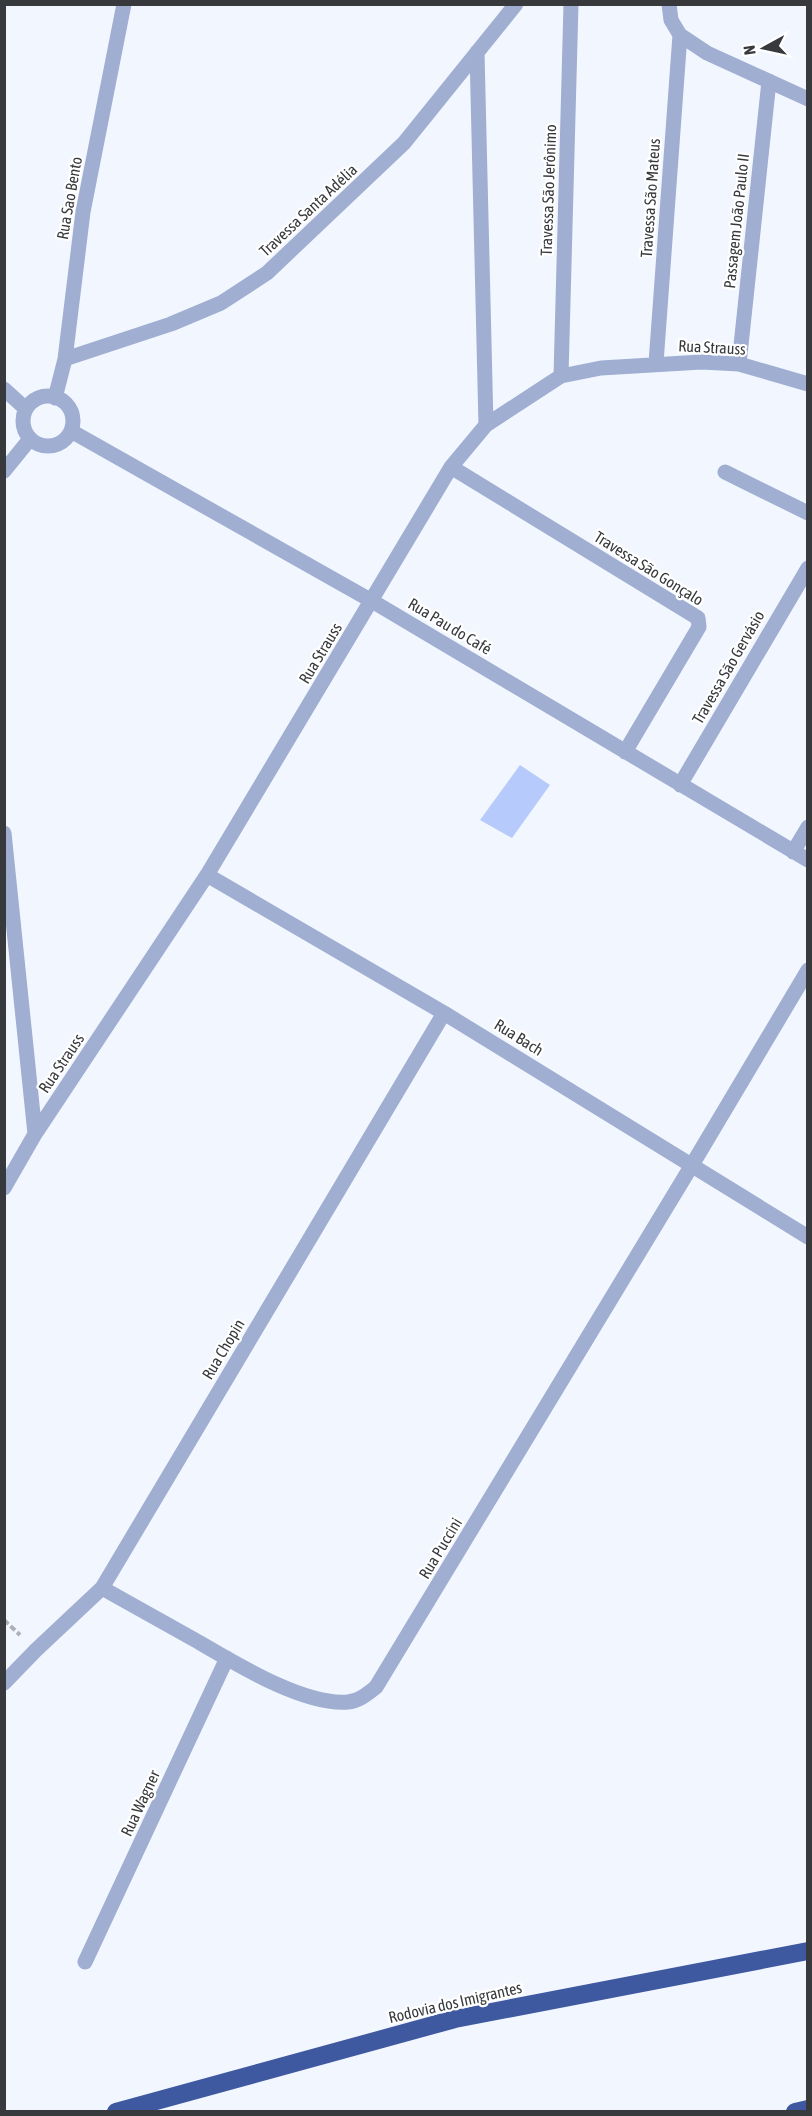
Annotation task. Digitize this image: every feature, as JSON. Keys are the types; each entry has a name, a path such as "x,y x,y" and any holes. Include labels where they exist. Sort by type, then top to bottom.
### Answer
{"highway":[{"name":"Rodovia dos Imigrantes","path":"116,2112 455,2019 807,1951"},
{"path":"795,2112 807,2109"}],"street":[{"name":"Rua Sao Bento","path":"55,398 65,359 83,212 124,4"},
{"name":"Travessa Santa Adélia","path":"65,359 171,324 221,303 267,273 404,143 516,4"},
{"name":"Travessa São Jerônimo","path":"561,376 571,4"},
{"path":"669,4 671,20 680,35 707,53 807,99"},
{"name":"Travessa São Mateus","path":"656,363 680,35"},
{"path":"477,52 486,425"},
{"name":"Passagem João Paulo II","path":"739,364 769,81"},
{"name":"Rua Strauss","path":"4,1188 35,1134 207,875 452,467 486,425 561,376 601,368 656,363 739,364 807,384"},
{"path":"4,389 26,409"},
{"path":"39,398 55,398 63,401 72,414 71,431 67,438 53,446 37,444 30,439 23,424 26,409 39,398"},
{"name":"Rua Pau do Café","path":"71,431 372,601 807,860"},
{"path":"4,471 30,439"},
{"name":"Travessa São Gonçalo","path":"452,467 698,618 699,627 625,752"},
{"path":"725,472 807,513"},
{"name":"Travessa São Gervásio","path":"680,785 807,568"},
{"path":"793,852 807,826"},
{"path":"4,833 35,1134"},
{"name":"Rua Bach","path":"207,875 444,1013 807,1237"},
{"path":"692,1165 807,970"},
{"name":"Rua Chopin","path":"4,1683 102,1588 444,1013"},
{"name":"Rua Puccini","path":"102,1588 265,1679 333,1701 348,1702 362,1698 376,1687 692,1165"},
{"name":"Rua Wagner","path":"85,1962 227,1658"}],"building":[{"path":"520,765 550,785 512,838 480,820"}]}
